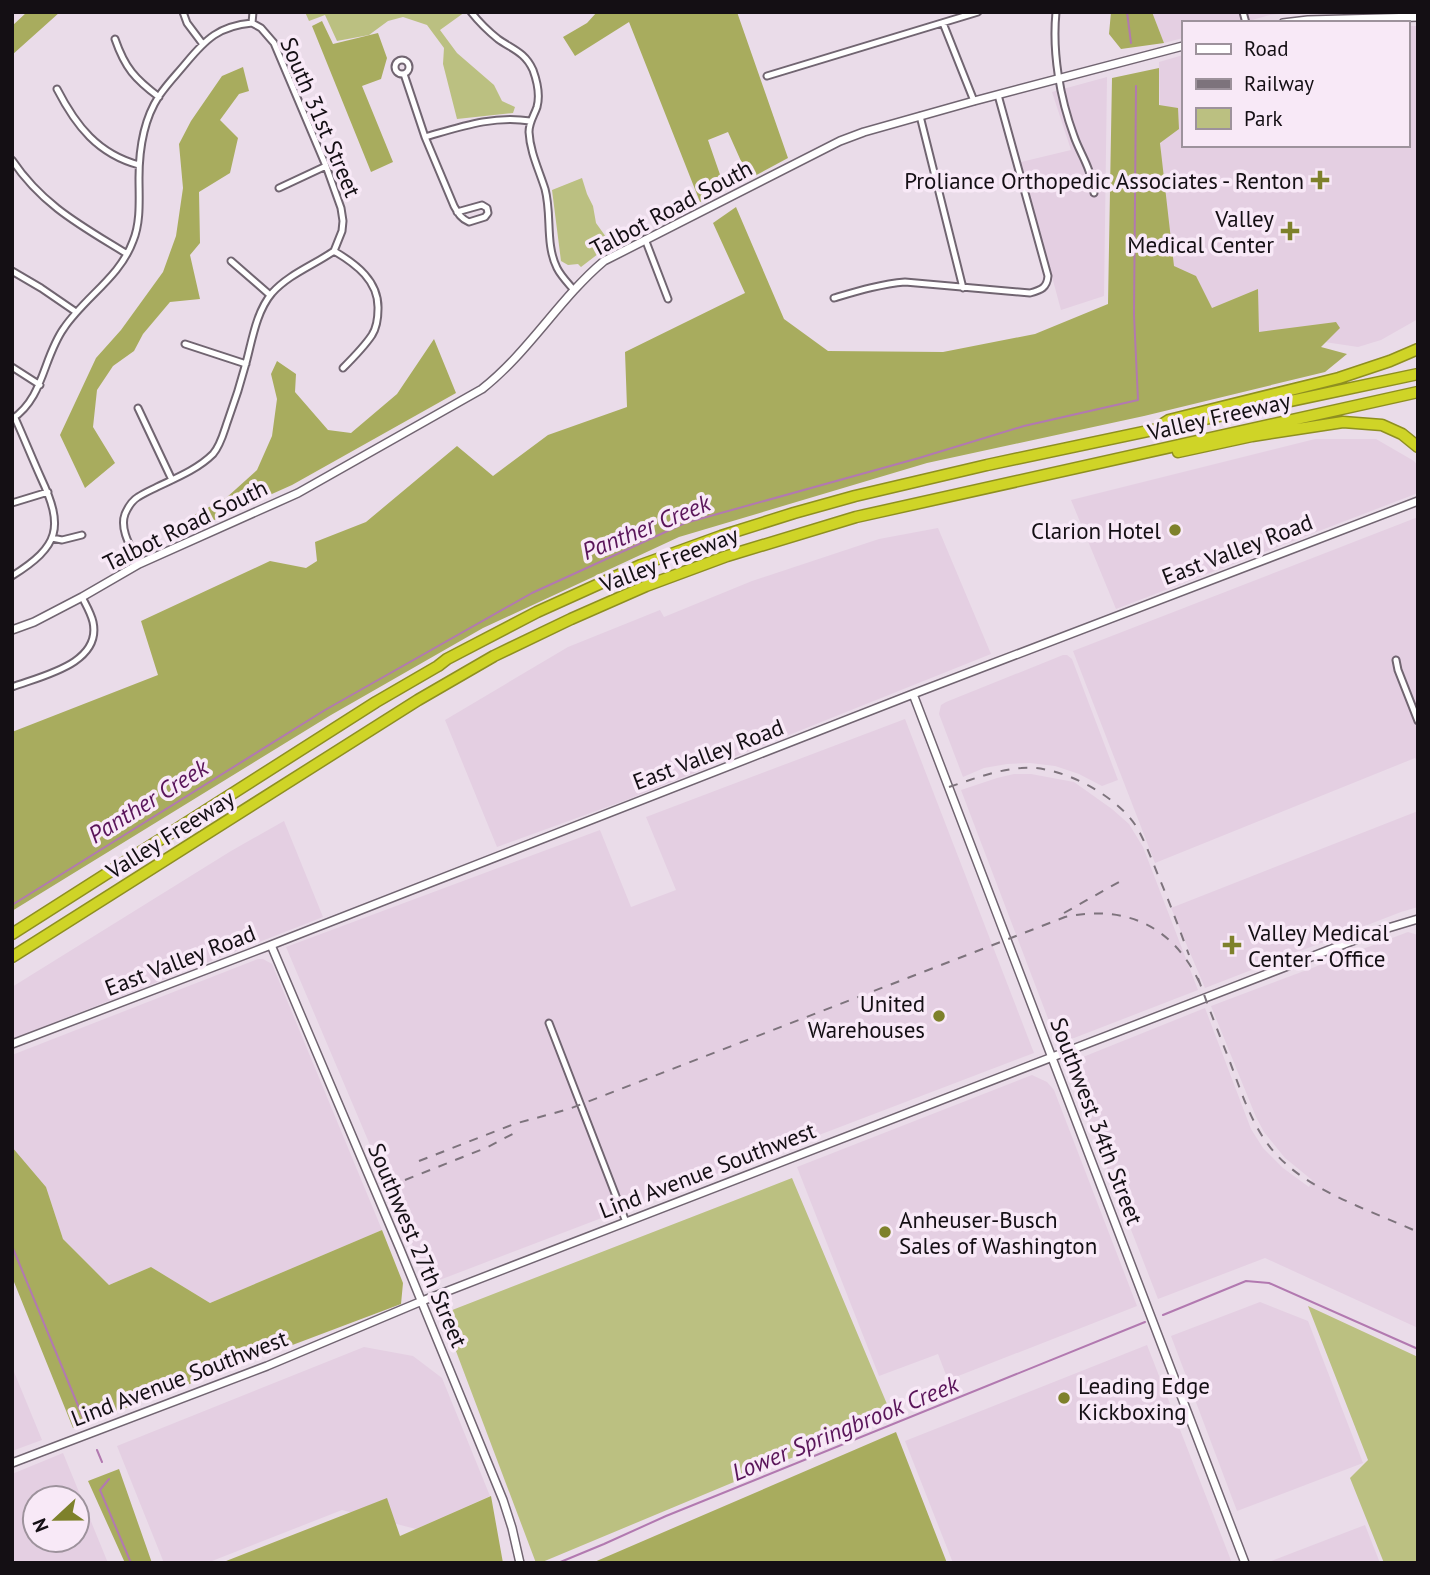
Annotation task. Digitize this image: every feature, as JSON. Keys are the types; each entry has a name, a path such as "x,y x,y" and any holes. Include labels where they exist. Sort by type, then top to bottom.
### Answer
{"highway":[{"path":"1153,430 1170,420 1339,378 1418,349"},
{"name":"Valley Freeway","path":"12,934 447,659 488,636 591,587 676,552 767,521 893,487 1418,374"},
{"path":"438,666 453,662 529,621 646,569 725,540 818,511 914,487 1418,380"},
{"name":"Valley Freeway","path":"12,957 394,714 495,656 646,586 768,542 895,508 1418,393"},
{"path":"1115,460 1144,459 1252,436 1343,422 1382,425 1402,434 1418,447"}],"street":[{"path":"183,12 187,23 202,43"},
{"path":"12,576 33,563 42,553 52,538 55,525 54,510 48,492 13,419 30,402 40,385 62,330 120,268 135,239 139,165 147,122 159,97 202,43 228,27 252,23 253,12"},
{"path":"471,12 495,36 516,49 532,69 538,105 530,121 529,134 547,202 553,256 560,274 573,289"},
{"path":"767,76 978,12"},
{"path":"1056,12 1055,32 1066,112 1078,149 1089,171 1094,193"},
{"path":"1300,21 1418,17"},
{"name":"South 31st Street","path":"252,23 261,28 274,43 326,166 344,221 334,251"},
{"path":"943,23 974,101"},
{"path":"115,39 121,58 130,73 159,97"},
{"name":"Talbot Road South","path":"12,630 34,622 139,564 298,493 482,389 497,378 573,289 604,261 839,141 974,101 1182,46"},
{"path":"404,74 425,137 457,212 469,222 485,218 488,208 482,205 457,212"},
{"path":"57,89 69,112 94,141 122,160 139,165"},
{"path":"834,298 863,289 905,282 1030,293 1047,284 1048,276 998,95"},
{"path":"919,117 963,288"},
{"path":"425,137 477,122 504,119 530,121"},
{"path":"12,160 47,201 127,254"},
{"path":"279,188 326,166"},
{"path":"645,239 668,299"},
{"path":"139,564 124,527 127,510 139,496 197,466 213,453 221,442 257,325 271,295 293,275 334,251 350,260 370,280 376,290 378,303 376,327 372,335 343,368"},
{"path":"231,261 271,295"},
{"path":"12,271 76,312"},
{"path":"185,344 246,365"},
{"path":"12,367 40,385"},
{"path":"138,408 172,480"},
{"path":"12,503 48,492"},
{"name":"East Valley Road","path":"12,1044 1418,500"},
{"path":"52,538 62,540 82,535"},
{"path":"12,687 67,667 85,654 94,636 94,624 82,597"},
{"path":"1396,660 1418,721"},
{"name":"Southwest 34th Street","path":"914,694 1245,1563"},
{"name":"Lind Avenue Southwest","path":"12,1463 267,1366 422,1301 1378,931 1418,919"},
{"name":"Southwest 27th Street","path":"271,946 422,1301 503,1500 520,1563"},
{"path":"549,1023 626,1222"}],"shaded area":[{"path":"1152,12 1300,12 1270,15 1248,21 1182,21 1182,38 1164,43"},
{"name":"Valley Medical Center","path":"1409,26 1418,26 1418,319 1381,340 1358,347 1164,318 1159,62 1182,55 1182,147 1409,147"},
{"path":"1107,77 1104,296 1061,310 1021,162 1071,150 1052,92"},
{"path":"1315,439 1376,439 1418,466 1418,493 1116,609 1071,500"},
{"path":"1418,517 1418,763 1415,758 1155,863 1073,651"},
{"path":"938,528 991,654 629,799 497,847 445,720 568,647 660,610 664,617 752,581 879,539"},
{"path":"1063,655 1072,659 1118,780 1102,786 1055,766 1030,763 984,768 963,777 939,714 941,705"},
{"path":"905,719 1034,1053 429,1284 286,947 600,830 631,907 676,890 646,817"},
{"path":"1014,774 1031,774 1074,782 1129,824 1143,847 1198,990 1074,1038 1059,1037 1052,1029 961,790"},
{"path":"1418,811 1418,907 1205,988 1171,908"},
{"path":"284,821 323,917 12,1039 12,987"},
{"path":"1408,932 1418,935 1418,1328 1265,1258 1158,1299 1070,1073 1073,1061 1205,1008 1251,1129 1263,1148 1283,1168 1309,1187 1312,1180 1285,1158 1264,1132 1211,1006"},
{"path":"258,959 272,964 382,1230 210,1303 151,1267 109,1285 63,1239 46,1187 12,1147 12,1055"},
{"path":"1032,1075 1047,1082 1054,1090 1137,1306 948,1380 938,1354 879,1376 797,1167"},
{"path":"1260,1302 1308,1321 1363,1463 1237,1511 1171,1336"},
{"path":"1147,1345 1232,1563 953,1563 905,1441"},
{"path":"364,1347 413,1356 442,1378 490,1496 416,1529 342,1510 207,1563 164,1563 117,1446"},
{"path":"12,1367 42,1440 12,1451"},
{"path":"63,1453 76,1484 21,1484 21,1554 91,1554 91,1521 108,1563 12,1563 12,1474"},
{"path":"1365,1525 1380,1563 1266,1563"}],"green space":[{"path":"27,12 60,12 12,55 12,26"},
{"path":"305,12 465,12 440,30 457,53 494,85 502,101 515,107 513,113 457,119 443,64 444,48 427,25 403,17 388,21 369,35 337,41 325,15 309,21"},
{"path":"597,12 737,12 788,158 749,179 728,132 708,140 725,189 700,202 629,22 575,56 563,37 587,23"},
{"path":"1111,12 1152,12 1164,43 1121,49 1109,34"},
{"path":"322,21 333,44 378,33 387,58 381,79 362,86 393,162 371,172 312,26"},
{"path":"243,67 249,91 239,94 220,120 238,138 230,173 199,192 200,243 190,255 200,299 170,302 143,334 134,351 113,366 97,390 93,427 115,463 85,488 60,435 96,358 121,330 163,272 176,236 183,188 179,144 191,121 222,76"},
{"path":"1159,68 1159,105 1178,108 1179,129 1160,143 1174,266 1196,276 1212,308 1258,289 1259,332 1336,322 1340,328 1321,347 1347,354 1325,372 1144,416 927,463 679,537 483,628 331,715 12,911 12,732 158,675 141,621 270,561 306,568 317,561 315,542 366,522 457,446 493,476 548,435 627,407 625,352 745,293 713,223 736,207 784,319 828,351 943,352 1035,334 1108,304 1112,78"},
{"path":"582,178 593,206 596,223 611,244 581,267 561,261 552,190"},
{"path":"434,339 456,393 292,485 181,535 185,520 226,498 257,470 272,436 277,399 271,374 277,361 296,374 295,392 328,430 351,433 397,394"},
{"path":"12,1147 46,1187 63,1239 109,1285 151,1267 210,1303 382,1230 403,1283 401,1304 73,1428 12,1277"},
{"path":"792,1178 892,1416 536,1563 442,1314"},
{"path":"1308,1306 1418,1357 1418,1563 1384,1563 1350,1478 1368,1460"},
{"path":"896,1432 947,1563 592,1563"},
{"path":"119,1469 152,1563 125,1563 88,1481"},
{"path":"491,1496 503,1563 221,1563 387,1498 400,1536"}],"waterway":[{"name":"Panther Creek","path":"1127,12 1131,43"},
{"name":"Panther Creek","path":"12,905 325,710 532,593 685,523 1024,426 1138,400 1134,315 1136,86"},
{"name":"Panther Creek","path":"12,1246 84,1420"},
{"name":"Lower Springbrook Creek","path":"1163,1315 1246,1281 1269,1283 1418,1349"},
{"name":"Lower Springbrook Creek","path":"558,1563 666,1516 1145,1322"},
{"name":"Panther Creek","path":"97,1450 102,1462"},
{"name":"Panther Creek","path":"109,1479 100,1490 131,1563"}],"railway":[{"path":"949,787 1003,771 1036,768 1069,776 1101,793 1127,814 1136,826 1189,955"},
{"path":"1064,913 1119,882"},
{"path":"419,1161 514,1124 569,1109 1065,917 1109,914 1147,924 1178,948 1201,986"},
{"path":"1198,978 1246,1103 1258,1130 1275,1153 1299,1175 1315,1185 1418,1232"},
{"path":"405,1180 488,1147 520,1130"}],"place":[{"name":"Proliance Orthopedic Associates - Renton","path":"1320,180"},
{"name":"Valley Medical Center","path":"1290,231"},
{"name":"Clarion Hotel","path":"1175,530"},
{"name":"Valley Medical Center - Office","path":"1232,945"},
{"name":"United Warehouses","path":"939,1016"},
{"name":"Anheuser-Busch Sales of Washington","path":"885,1232"},
{"name":"Leading Edge Kickboxing","path":"1064,1398"}]}
